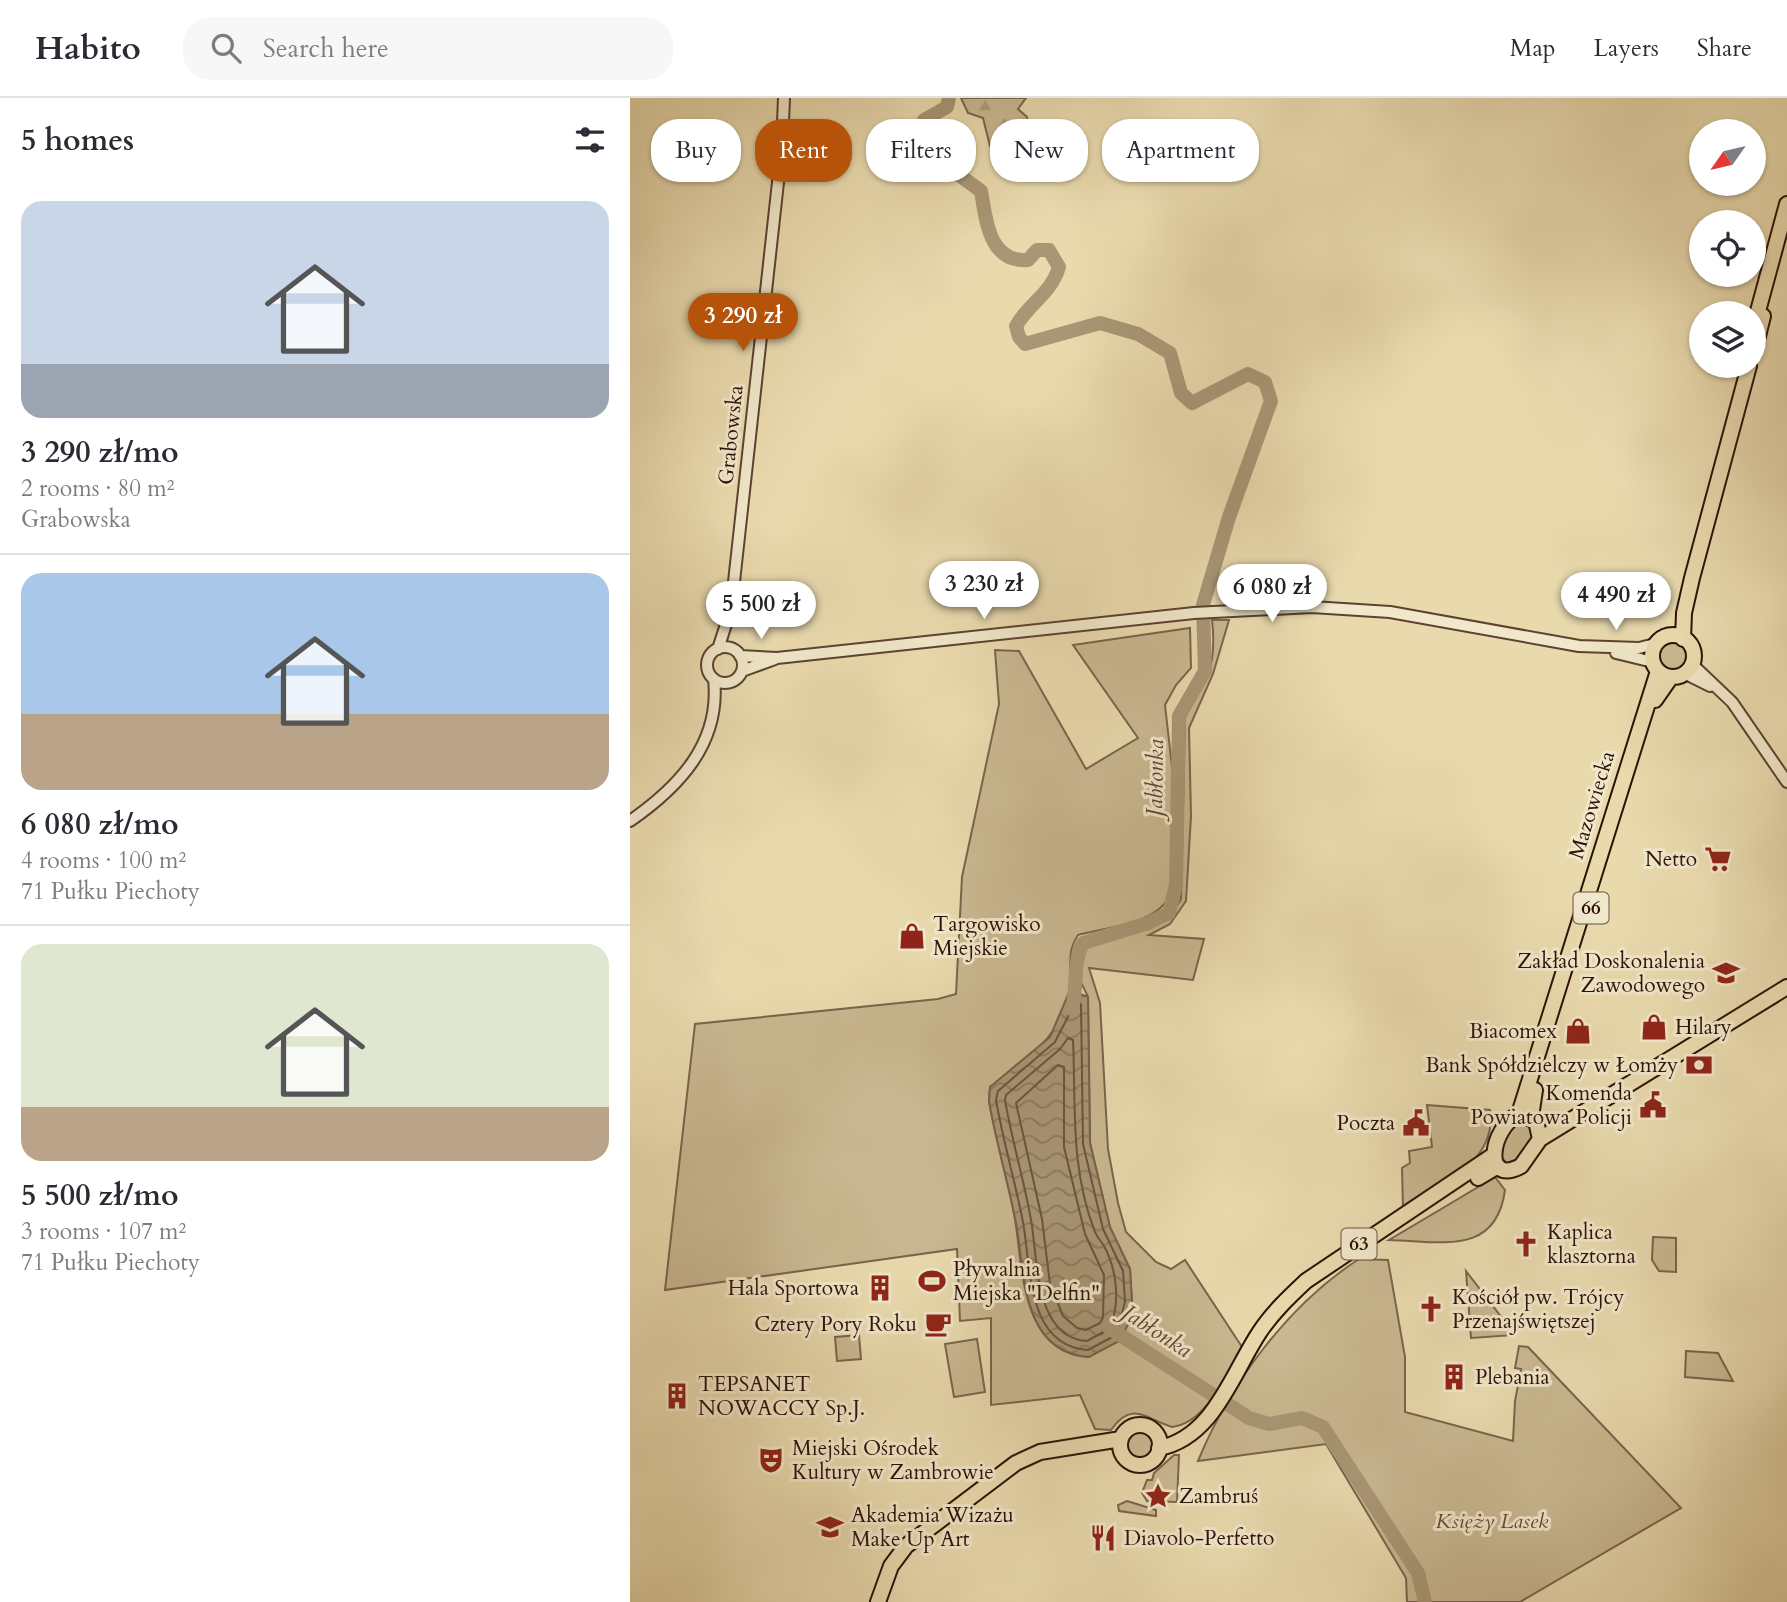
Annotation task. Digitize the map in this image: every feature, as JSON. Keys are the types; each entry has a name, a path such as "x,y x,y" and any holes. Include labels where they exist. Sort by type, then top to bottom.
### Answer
{"main road":[{"path":"1761,301 1787,204"},
{"path":"1766,308 1787,232"},
{"path":"1677,637 1739,378"},
{"path":"1677,637 1746,378"},
{"path":"1656,645 1677,637"},
{"path":"1672,669 1692,648 1677,637"},
{"name":"Mazowiecka","path":"1529,1118 1533,1076 1584,903 1672,669 1656,645"},
{"name":"63","path":"1158,1442 1173,1445 1194,1433 1210,1414 1274,1313 1314,1275 1474,1171 1495,1161 1512,1170 1521,1166 1540,1139 1787,987"},
{"name":"63","path":"1529,1118 1568,1116 1621,1089"},
{"path":"1495,1161 1494,1143 1507,1121 1529,1118 1540,1139"},
{"name":"63","path":"878,1602 891,1566 906,1546 1016,1462 1040,1452 1107,1444 1121,1446 1133,1464 1144,1464 1154,1458 1158,1442 1150,1428 1135,1425 1126,1430 1121,1446"},
{"name":"63","path":"888,1602 896,1575 914,1549 1014,1474 1028,1466 1060,1457 1121,1446"}],"street":[{"name":"Grabowska","path":"718,649 731,609 780,160 784,98"},
{"path":"715,715 714,679 707,664 710,655 718,649 778,658 1211,611 1312,607 1390,612 1579,646 1672,669 1704,681 1732,702 1787,782"},
{"path":"731,609 742,671"},
{"path":"1579,646 1639,648 1656,645"},
{"path":"630,821 664,795 690,765 703,746 729,683 742,671 778,658"},
{"path":"714,679 729,683"}],"green space":[{"path":"961,98 1026,98 1018,109 1027,119 990,119 990,146 983,118 968,113"},
{"path":"1212,620 1229,620 1213,674 1189,728 1191,816 1186,901 1170,924 1149,935 1204,939 1193,980 1089,968 1100,1003 1108,1149 1126,1232 1156,1262 1171,1269 1185,1260 1242,1347 1214,1396 1195,1417 1184,1424 1172,1427 1140,1414 1133,1414 1126,1415 1111,1430 1095,1429 1080,1395 991,1405 991,1318 960,1321 957,1249 665,1290 695,1024 938,999 956,994 962,877 999,704 995,650 1019,651 1086,769 1138,738 1073,645 1190,628 1191,668 1176,685 1165,705 1173,776 1171,892 1165,903 1145,918 1078,935 1072,948 1070,987 1061,1018 1029,1057 990,1087 989,1101 1013,1210 1025,1287 1030,1308 1039,1326 1051,1342 1067,1352 1089,1357 1128,1324 1132,1302 1130,1269 1110,1228 1090,1143 1088,997 1078,976 1086,945 1169,919 1181,899 1185,718 1210,668 1213,648"},
{"path":"1673,642 1683,646 1687,656 1683,666 1673,670 1663,666 1659,656 1663,646"},
{"path":"1427,1105 1490,1110 1490,1128 1485,1144 1476,1158 1463,1170 1403,1208 1402,1168 1410,1163 1409,1151 1432,1147"},
{"path":"1518,1121 1529,1123 1535,1134 1520,1159 1507,1163 1499,1156 1499,1147"},
{"path":"1495,1177 1505,1190 1500,1211 1490,1226 1478,1236 1446,1242 1389,1240"},
{"path":"1653,1237 1676,1238 1676,1272 1659,1271 1652,1260"},
{"name":"Księży Lasek","path":"1359,1259 1388,1260 1405,1357 1405,1412 1513,1441 1515,1401 1521,1369 1515,1368 1519,1346 1528,1347 1681,1508 1520,1602 1407,1602 1406,1578 1326,1444 1198,1461 1227,1403 1264,1348 1308,1299"},
{"path":"1466,1271 1515,1335 1471,1338"},
{"path":"859,1335 861,1359 837,1361 835,1337"},
{"path":"977,1339 985,1392 954,1397 945,1344"},
{"path":"1686,1351 1718,1353 1733,1381 1685,1377"},
{"path":"1139,1431 1149,1435 1153,1445 1149,1455 1139,1459 1129,1455 1125,1445 1129,1435"},
{"path":"1174,1455 1179,1455 1177,1502 1147,1501 1142,1493 1147,1480 1152,1480 1154,1473"},
{"path":"1127,1501 1156,1510 1156,1516 1119,1511 1118,1505"}],"water":[{"path":"1070,990 1088,997 1090,1143 1110,1227 1130,1269 1132,1302 1128,1324 1121,1340 1089,1357 1067,1352 1050,1341 1038,1325 1030,1307 1016,1223 989,1101 990,1087 1050,1037"}],"waterway":[{"name":"Jabłonka","path":"949,98 947,107 924,120 926,151 981,191 992,238 1005,255 1028,260 1037,250 1049,250 1059,267 1046,291 1016,326 1019,337 1025,344 1100,323 1138,334 1170,353 1181,393 1192,403 1248,374 1265,382 1271,401 1229,517 1203,605 1205,671 1179,716 1176,885 1169,913 1148,923 1083,943 1077,959 1072,1009"},
{"name":"Jabłonka","path":"1109,1328 1249,1418 1269,1424 1302,1418 1323,1427 1418,1573 1425,1602"}],"place":[{"name":"Netto","path":"1718,859"},
{"name":"Targowisko Miejskie","path":"912,936"},
{"name":"Zakład Doskonalenia Zawodowego","path":"1726,973"},
{"name":"Hilary","path":"1654,1027"},
{"name":"Biacomex","path":"1578,1031"},
{"name":"Bank Spółdzielczy w Łomży","path":"1699,1065"},
{"name":"Komenda Powiatowa Policji","path":"1653,1105"},
{"name":"Poczta","path":"1416,1123"},
{"name":"Kaplica klasztorna","path":"1526,1244"},
{"name":"Pływalnia Miejska \"Delfin\"","path":"932,1281"},
{"name":"Hala Sportowa","path":"880,1288"},
{"name":"Kościół pw. Trójcy Przenajświętszej","path":"1431,1309"},
{"name":"Cztery Pory Roku","path":"938,1324"},
{"name":"Plebania","path":"1454,1377"},
{"name":"TEPSANET NOWACCY Sp.J.","path":"677,1396"},
{"name":"Miejski Ośrodek Kultury w Zambrowie","path":"771,1460"},
{"name":"Zambruś","path":"1158,1496"},
{"name":"Akademia Wizażu Make Up Art","path":"830,1527"},
{"name":"Diavolo-Perfetto","path":"1103,1538"}]}
